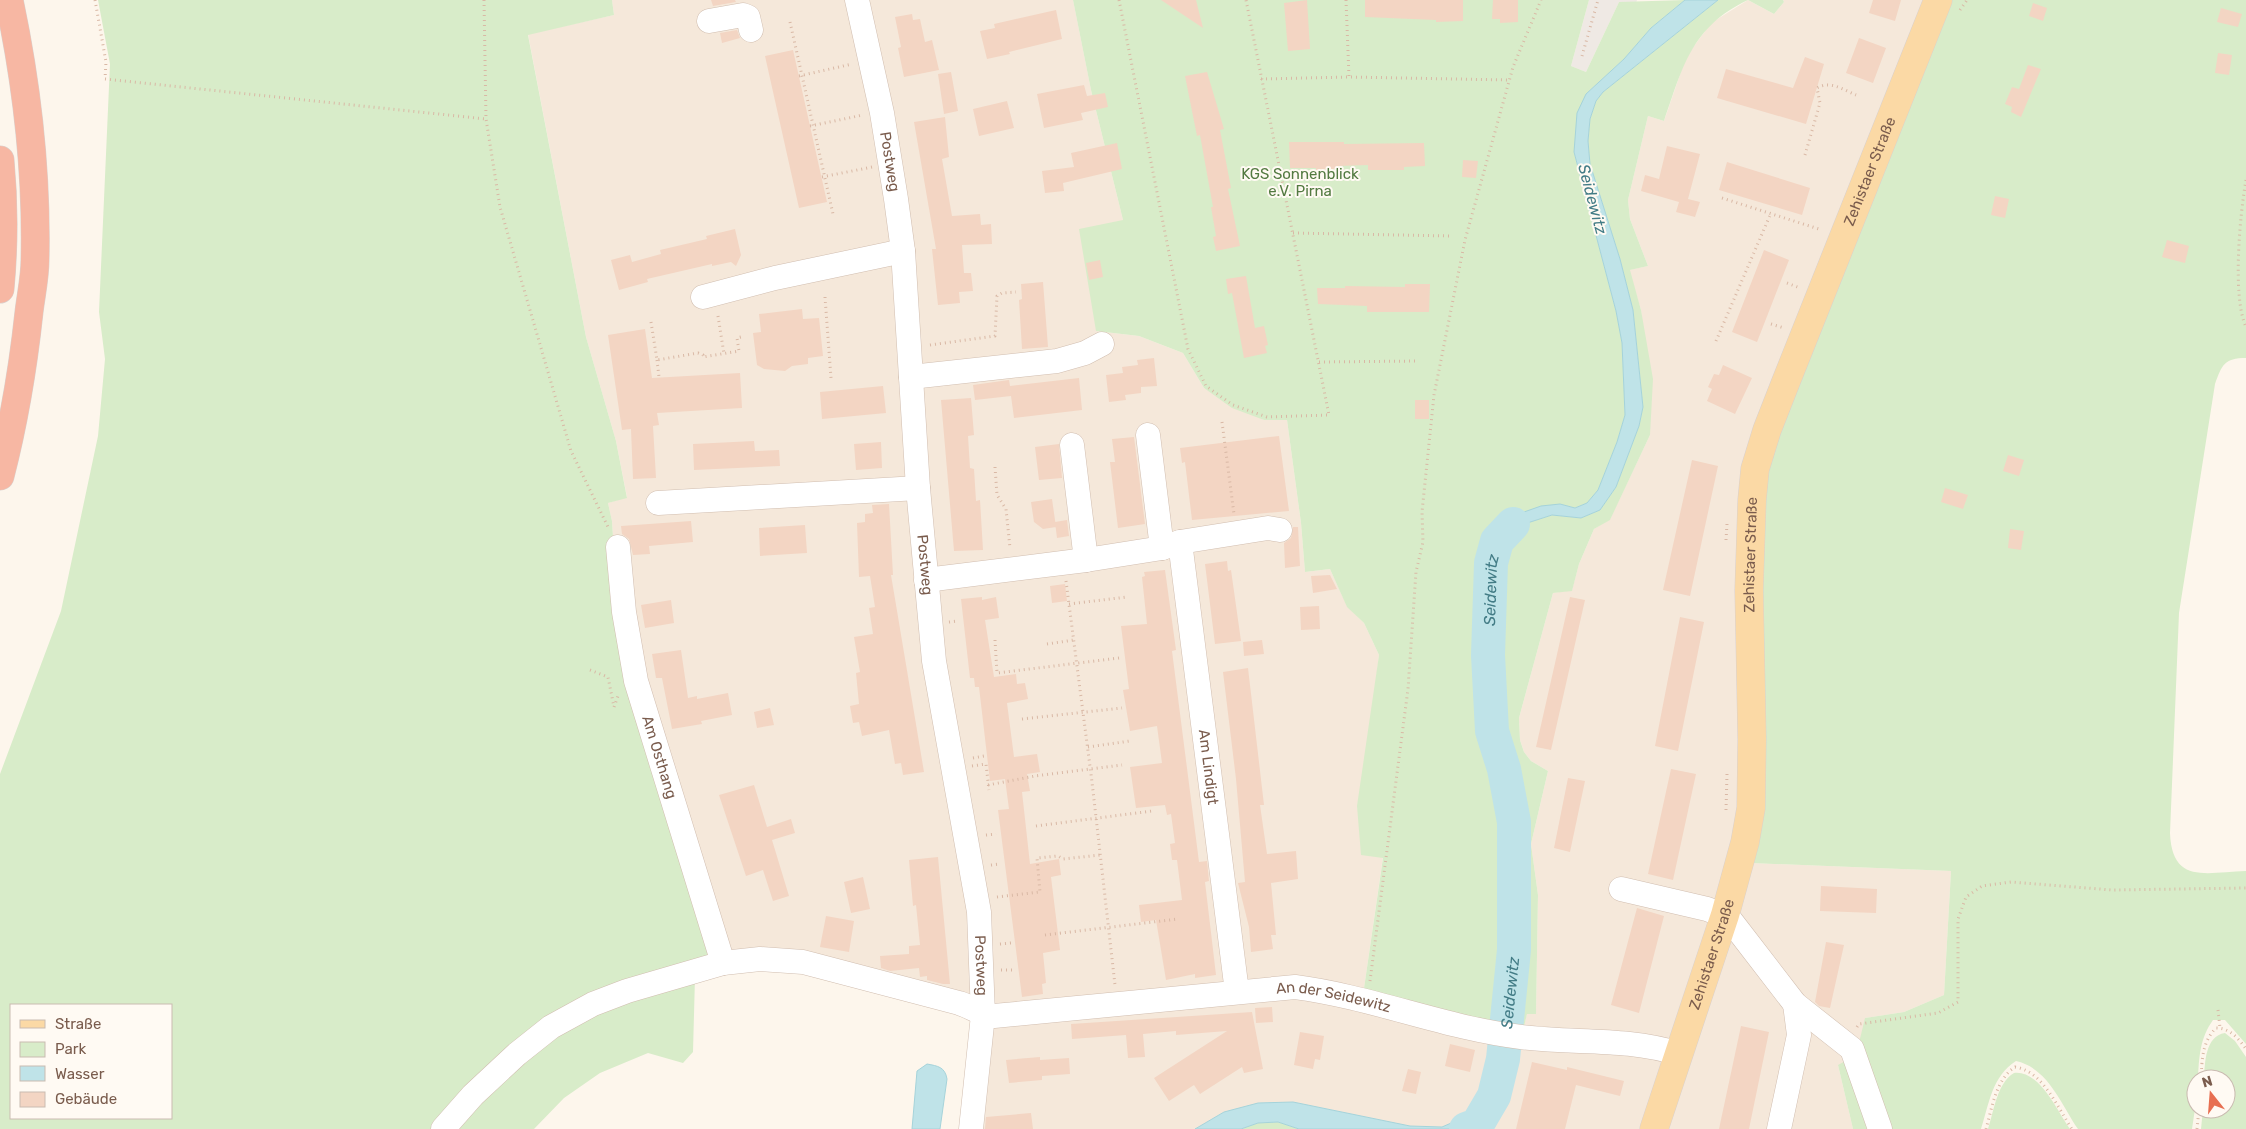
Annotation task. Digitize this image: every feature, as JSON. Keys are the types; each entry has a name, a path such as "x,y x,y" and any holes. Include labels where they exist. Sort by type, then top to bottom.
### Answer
{"highway":[{"path":"0,476 24,364 35,261 34,177 21,58 9,0"},
{"path":"0,160 3,252 0,289"}],"main road":[{"name":"Zehistaer Straße","path":"1654,1129 1725,915 1742,857 1751,808 1752,740 1749,590 1755,469 1784,384 1938,0"}],"street":[{"name":"Postweg","path":"857,0 882,113 902,251 918,488 934,661 979,912 983,1015 971,1129"},
{"path":"709,22 743,15 748,16 751,30"},
{"path":"703,297 775,278 902,251"},
{"path":"911,377 1057,361 1085,353 1102,344"},
{"name":"Am Lindigt","path":"1148,435 1171,545 1237,992"},
{"path":"1072,446 1075,562"},
{"path":"658,504 918,488"},
{"path":"926,580 1075,562 1268,528 1280,530"},
{"name":"Am Osthang","path":"618,547 624,612 636,681 723,963"},
{"path":"1622,889 1725,915 1743,935 1795,1004 1852,1049 1880,1129"},
{"path":"443,1129 473,1095 517,1054 551,1027 593,1004 627,991 723,963 760,959 803,962 959,1003 969,1006 983,1015"},
{"name":"An der Seidewitz","path":"983,1015 994,1016 1117,1005 1295,987 1332,992 1492,1032 1522,1037 1640,1044 1680,1054"},
{"path":"1779,1129 1798,1035 1795,1004"}],"path":[{"path":"95,0 106,62 105,79 486,118"},
{"path":"484,0 486,118 500,207 571,451 618,547"},
{"path":"1119,0 1188,349 1206,386 1233,405 1267,417 1329,415 1246,0"},
{"path":"1346,0 1349,77"},
{"path":"1368,1001 1408,689 1416,572 1423,542 1422,512 1434,395 1465,240 1510,80 1541,0"},
{"path":"1582,56 1598,0"},
{"path":"790,22 823,177 833,214"},
{"path":"801,76 859,62"},
{"path":"1262,79 1349,77 1510,80"},
{"path":"1805,155 1820,103 1817,88 1822,85 1831,85 1856,95"},
{"path":"812,126 868,114"},
{"path":"823,177 877,166"},
{"path":"2246,180 2241,207 2238,275 2242,319 2246,327"},
{"path":"1722,198 1830,232"},
{"path":"1716,341 1771,213"},
{"path":"1293,233 1451,236"},
{"path":"1787,283 1807,291"},
{"path":"909,349 996,336 998,296 1002,293 1016,292"},
{"path":"824,297 831,378"},
{"path":"718,316 724,354"},
{"path":"650,322 659,377"},
{"path":"1771,324 1791,330"},
{"path":"657,360 698,353 703,357 740,351 737,338 741,337"},
{"path":"1319,362 1418,361"},
{"path":"1222,422 1234,517"},
{"path":"995,467 997,495 1006,509 1012,570"},
{"path":"1075,562 1069,604 1088,747 1117,1005"},
{"path":"1069,604 1127,597"},
{"path":"995,640 997,673 1119,658"},
{"path":"1047,644 1074,640"},
{"path":"590,670 608,677 614,707 620,693"},
{"path":"1022,719 1122,708"},
{"path":"1088,747 1130,741"},
{"path":"965,759 984,756"},
{"path":"967,766 986,764 989,790"},
{"path":"988,785 1122,765"},
{"path":"1036,826 1152,811"},
{"path":"996,897 1040,892 1037,858 1058,856 1063,859 1100,855"},
{"path":"1852,1049 1853,1033 1859,1024 1938,1013 1958,1002 1958,919 1966,897 1982,886 2011,882 2112,890 2246,888"},
{"path":"1045,935 1178,919"},
{"path":"2218,1010 2220,1028"},
{"path":"2201,1069 2202,1055 2208,1036 2216,1028 2225,1028 2238,1038 2246,1049"},
{"path":"1986,1129 2000,1084 2006,1073 2015,1067 2023,1068 2035,1075 2072,1129"}],"shaded area":[{"path":"612,0 1073,0 1091,90 1123,220 1096,331 1139,336 1183,353 1204,388 1264,420 1287,420 1301,523 1305,572 1330,569 1347,606 1364,623 1379,655 1371,724 1383,857 1363,995 1491,1039 1488,1091 1472,1114 1442,1127 1410,1126 1293,1102 1224,1112 1195,1129 963,1129 972,1017 790,967 719,971 616,585 612,521 608,503 627,497 616,441 586,337 528,34 614,15"},
{"path":"1589,0 1637,0 1636,3 1619,2 1586,72 1571,66"},
{"path":"1748,0 1774,14 1784,2 1783,0 1944,0 1752,863 1951,871 1944,995 1904,1012 1865,1018 1885,1122 1838,1065 1853,1129 1482,1129 1498,1110 1515,1043 1523,1031 1527,1013 1536,1013 1538,895 1531,844 1548,771 1531,761 1524,752 1520,740 1519,718 1553,593 1572,590 1579,564 1594,529 1610,519 1650,435 1641,310 1629,270 1648,266 1630,219 1628,200 1648,116 1664,121 1686,57 1711,23"}],"green space":[{"path":"98,0 612,0 614,15 528,35 586,337 616,441 627,498 608,503 612,521 616,585 714,955 603,995 439,1129 0,1129 0,774 61,611 98,436 105,359 99,312 110,64"},
{"name":"KGS Sonnenblick e.V. Pirna","path":"1073,0 1589,0 1571,66 1586,72 1619,2 1685,0 1651,28 1624,59 1586,94 1574,152 1616,311 1622,343 1625,415 1617,442 1598,490 1587,503 1575,508 1560,504 1492,536 1487,561 1491,563 1488,655 1492,731 1504,769 1514,822 1514,950 1506,1028 1363,995 1383,858 1361,855 1357,806 1379,655 1364,623 1347,607 1330,569 1305,572 1301,523 1287,420 1264,420 1232,408 1204,388 1183,353 1139,336 1096,331 1079,229 1123,220 1091,90"},
{"path":"1718,0 1748,0 1729,11 1701,36 1684,66 1664,121 1648,116 1628,200 1630,219 1648,266 1630,270 1641,310 1653,379 1650,435 1610,520 1594,529 1579,564 1572,591 1553,593 1519,718 1520,740 1524,752 1531,761 1548,771 1531,844 1538,895 1536,1014 1527,1014 1523,1031 1517,1030 1521,953 1521,832 1512,774 1501,729 1496,677 1498,563 1501,545 1515,527 1552,515 1581,518 1600,510 1616,487 1639,426 1643,407 1633,310 1620,259 1590,164 1588,141 1590,119 1596,101 1603,92"},
{"path":"1748,0 1783,0 1784,2 1774,14"},
{"path":"1944,0 2246,0 2246,358 2228,361 2222,367 2215,384 2179,613 2170,833 2172,850 2177,861 2185,868 2194,872 2205,873 2246,871 2246,1044 2225,1020 2213,1020 2205,1034 2199,1069 2186,1069 2186,1119 2193,1119 2192,1129 2078,1129 2053,1088 2045,1079 2037,1071 2016,1061 2008,1067 1996,1083 1981,1129 1887,1129 1858,1047 1865,1018 1904,1012 1944,995 1951,871 1751,863 1758,541 1765,471"},
{"path":"695,977 693,1052 683,1063 648,1053 600,1073 564,1098 534,1129 449,1129 552,1032"},
{"path":"2225,1033 2235,1041 2246,1057 2246,1129 2201,1129 2202,1119 2236,1119 2236,1069 2205,1069 2207,1051 2213,1039"},
{"path":"1849,1059 1873,1129 1853,1129 1838,1065"},
{"path":"2014,1073 2032,1078 2040,1085 2070,1129 1988,1129 2000,1090"},
{"path":"1278,1122 1299,1129 1241,1129 1258,1123"}],"water":[{"path":"1685,0 1718,0 1603,92 1596,101 1590,119 1588,141 1590,164 1620,259 1633,310 1643,407 1639,426 1616,487 1600,510 1581,518 1552,515 1515,527 1501,545 1498,563 1496,677 1501,729 1512,774 1521,832 1525,882 1517,1030 1506,1028 1514,950 1514,822 1504,769 1492,731 1488,655 1491,563 1487,561 1492,536 1507,518 1541,506 1560,504 1575,508 1587,503 1598,490 1617,442 1625,415 1622,343 1616,311 1574,152 1577,113 1586,94 1624,59 1651,28"},
{"path":"1491,1039 1515,1043 1512,1061 1498,1110 1482,1129 1299,1129 1278,1122 1258,1123 1241,1129 1195,1129 1224,1112 1258,1103 1293,1102 1410,1126 1442,1127 1472,1114 1488,1091"},
{"path":"927,1064 940,1068 945,1072 947,1079 940,1129 912,1129 917,1071"}],"building":[{"path":"711,0 735,0 736,2 713,6"},
{"path":"1161,0 1196,0 1203,28"},
{"path":"1307,0 1310,49 1288,51 1284,3"},
{"path":"1365,0 1463,0 1463,21 1436,22 1436,20 1365,17"},
{"path":"1493,0 1518,0 1518,22 1500,23 1500,19 1492,19"},
{"path":"1873,0 1901,0 1895,21 1869,13"},
{"path":"2033,3 2047,8 2043,21 2029,16"},
{"path":"2221,8 2242,14 2238,27 2217,22"},
{"path":"1056,10 1062,39 987,59 980,31 995,28 994,24"},
{"path":"912,14 913,20 920,19 925,42 932,40 939,70 904,77 898,48 901,47 895,17"},
{"path":"737,30 740,38 722,43 720,33"},
{"path":"1859,38 1886,48 1873,83 1846,73"},
{"path":"793,50 827,202 799,208 765,56"},
{"path":"2218,53 2232,55 2229,75 2215,73"},
{"path":"1805,57 1824,64 1806,124 1717,98 1726,69 1793,88"},
{"path":"2028,65 2041,69 2021,117 2011,112 2012,107 2005,104 2012,87 2019,89"},
{"path":"951,72 958,111 944,114 938,74"},
{"path":"1207,72 1224,129 1220,130 1231,188 1228,189 1240,246 1216,251 1213,237 1216,236 1211,207 1213,207 1200,135 1197,136 1185,76"},
{"path":"1084,85 1087,96 1105,93 1108,107 1081,113 1083,120 1044,128 1037,94"},
{"path":"1007,101 1014,128 979,136 973,109"},
{"path":"945,117 949,157 942,159 952,216 980,214 981,225 991,224 992,244 962,245 964,273 971,273 973,291 959,292 960,303 938,305 932,249 936,249 914,122"},
{"path":"1289,142 1344,142 1344,144 1424,143 1425,166 1404,167 1404,170 1368,170 1368,165 1337,166 1337,169 1316,170 1316,168 1290,168"},
{"path":"1117,143 1122,169 1063,183 1064,191 1045,193 1042,171 1074,167 1071,153"},
{"path":"1667,146 1700,154 1688,199 1700,202 1695,217 1676,212 1679,202 1641,191 1645,175 1659,179"},
{"path":"1463,160 1478,161 1476,178 1462,177"},
{"path":"1727,162 1810,188 1802,215 1719,190"},
{"path":"1995,196 2009,199 2005,218 1991,215"},
{"path":"735,229 741,255 736,266 731,262 712,266 712,264 647,279 648,282 619,290 611,260 630,255 632,262 661,254 660,250 707,239 706,236"},
{"path":"2167,240 2189,246 2185,263 2162,257"},
{"path":"1764,250 1789,260 1757,342 1732,332"},
{"path":"1100,260 1103,277 1089,280 1086,263"},
{"path":"1246,276 1255,328 1264,326 1268,345 1265,346 1267,353 1244,358 1232,293 1228,294 1226,279"},
{"path":"1043,282 1048,347 1022,349 1019,300 1022,299 1021,284"},
{"path":"1405,284 1430,284 1429,312 1367,312 1367,306 1318,304 1317,288 1345,288 1345,286 1405,287"},
{"path":"802,309 803,319 819,318 823,356 808,358 808,364 792,366 785,371 764,369 757,365 753,333 761,332 759,314"},
{"path":"645,329 652,378 740,373 742,408 657,413 659,425 653,426 656,478 633,479 631,429 622,430 608,335"},
{"path":"1154,358 1157,386 1141,387 1141,393 1125,395 1126,400 1109,402 1106,375 1123,373 1122,367 1138,365 1137,360"},
{"path":"1723,365 1752,378 1735,414 1707,401 1712,389 1708,387 1714,374 1719,375"},
{"path":"1079,378 1082,410 1014,418 1011,396 975,400 973,385 1009,380 1010,386"},
{"path":"883,386 886,413 822,419 820,392"},
{"path":"971,398 974,435 968,436 970,468 974,469 976,501 980,500 983,550 954,551 941,400"},
{"path":"1415,400 1429,400 1429,419 1415,419"},
{"path":"1279,436 1289,511 1192,520 1185,462 1182,463 1180,448"},
{"path":"1134,437 1145,524 1118,528 1110,462 1115,462 1112,439"},
{"path":"754,441 755,451 779,450 780,466 694,470 693,444"},
{"path":"881,442 882,468 856,470 854,444"},
{"path":"1059,444 1062,478 1039,480 1035,447"},
{"path":"2008,455 2024,460 2019,476 2003,471"},
{"path":"1692,460 1718,466 1690,596 1663,590"},
{"path":"1945,488 1968,495 1963,509 1941,502"},
{"path":"1052,499 1056,527 1043,529 1034,522 1031,502"},
{"path":"889,504 893,575 891,575 924,772 903,775 901,763 895,764 889,730 862,736 859,722 853,723 850,706 859,704 856,673 860,672 854,637 873,634 869,608 875,607 870,576 859,577 857,523 865,522 865,514 873,513 872,505"},
{"path":"1067,520 1069,536 1057,538 1055,522"},
{"path":"691,521 693,542 649,546 650,554 633,555 629,539 622,534 621,526"},
{"path":"805,525 807,553 760,556 759,528"},
{"path":"1293,527 1298,527 1300,566 1285,568 1284,543 1291,538"},
{"path":"2010,529 2024,531 2021,550 2008,548"},
{"path":"1227,561 1228,571 1231,570 1241,641 1215,644 1205,564"},
{"path":"1165,570 1176,650 1172,651 1199,862 1207,861 1209,881 1205,882 1216,975 1195,978 1195,974 1166,980 1156,920 1141,922 1139,905 1182,900 1177,860 1172,860 1170,844 1175,843 1171,814 1167,815 1165,805 1136,808 1130,767 1162,763 1157,726 1130,731 1123,690 1129,689 1121,626 1147,624 1142,577 1145,576 1144,572"},
{"path":"1330,575 1337,589 1313,593 1311,576"},
{"path":"1065,584 1067,601 1052,603 1050,586"},
{"path":"982,597 982,600 996,597 999,618 985,620 994,677 1016,674 1017,684 1025,683 1028,699 1007,703 1014,757 1037,754 1040,772 1027,774 1030,791 1022,792 1030,864 1059,859 1061,875 1051,877 1060,950 1043,953 1046,983 1042,984 1043,994 1022,997 998,810 1009,809 1005,779 990,781 979,687 975,687 974,678 970,678 961,599"},
{"path":"1570,597 1585,600 1551,750 1536,747"},
{"path":"671,600 674,623 645,628 641,605"},
{"path":"1319,606 1320,629 1301,630 1300,607"},
{"path":"1680,617 1704,622 1678,751 1655,746"},
{"path":"1262,640 1264,654 1244,656 1243,642"},
{"path":"681,650 688,698 697,696 697,699 728,693 732,715 701,721 702,724 672,729 662,678 656,678 652,654"},
{"path":"1248,668 1264,805 1260,805 1267,854 1296,851 1298,879 1271,883 1276,935 1271,935 1273,949 1251,952 1249,927 1238,883 1245,882 1236,779 1223,672"},
{"path":"770,708 774,725 757,728 754,712"},
{"path":"1671,769 1696,774 1673,880 1648,874"},
{"path":"1568,778 1585,781 1570,852 1554,848"},
{"path":"754,785 767,827 791,819 795,833 772,840 789,896 773,901 763,870 746,876 719,795"},
{"path":"938,857 950,984 927,980 927,976 920,977 919,968 890,971 881,968 880,956 909,954 909,946 920,945 916,905 913,906 909,860"},
{"path":"863,877 870,909 851,913 844,882"},
{"path":"1821,886 1877,889 1876,913 1820,911"},
{"path":"1637,908 1664,916 1639,1013 1611,1005"},
{"path":"826,916 854,921 849,952 820,947"},
{"path":"1826,942 1844,945 1830,1008 1819,1006 1815,1002"},
{"path":"1272,1007 1273,1022 1256,1023 1255,1008"},
{"path":"1252,1012 1263,1069 1244,1073 1242,1067 1200,1094 1194,1085 1169,1101 1154,1078 1227,1031 1176,1035 1176,1031 1143,1034 1145,1057 1128,1058 1126,1035 1072,1039 1071,1024"},
{"path":"1741,1026 1769,1032 1749,1129 1719,1129"},
{"path":"1300,1032 1324,1036 1320,1060 1315,1059 1313,1069 1294,1065"},
{"path":"1450,1044 1475,1050 1470,1072 1445,1066"},
{"path":"1040,1057 1040,1060 1069,1058 1070,1074 1042,1076 1042,1080 1009,1083 1006,1060"},
{"path":"1532,1062 1567,1070 1567,1067 1624,1081 1620,1096 1576,1085 1565,1129 1516,1129"},
{"path":"1408,1069 1421,1072 1416,1094 1402,1091"},
{"path":"1031,1113 1033,1129 985,1129 986,1117"}],"waterway":[{"name":"Seidewitz","path":"1466,1129 1477,1125 1494,1096 1503,1059 1514,950 1514,822 1504,769 1492,731 1488,655 1491,563 1497,541 1513,524"}]}
